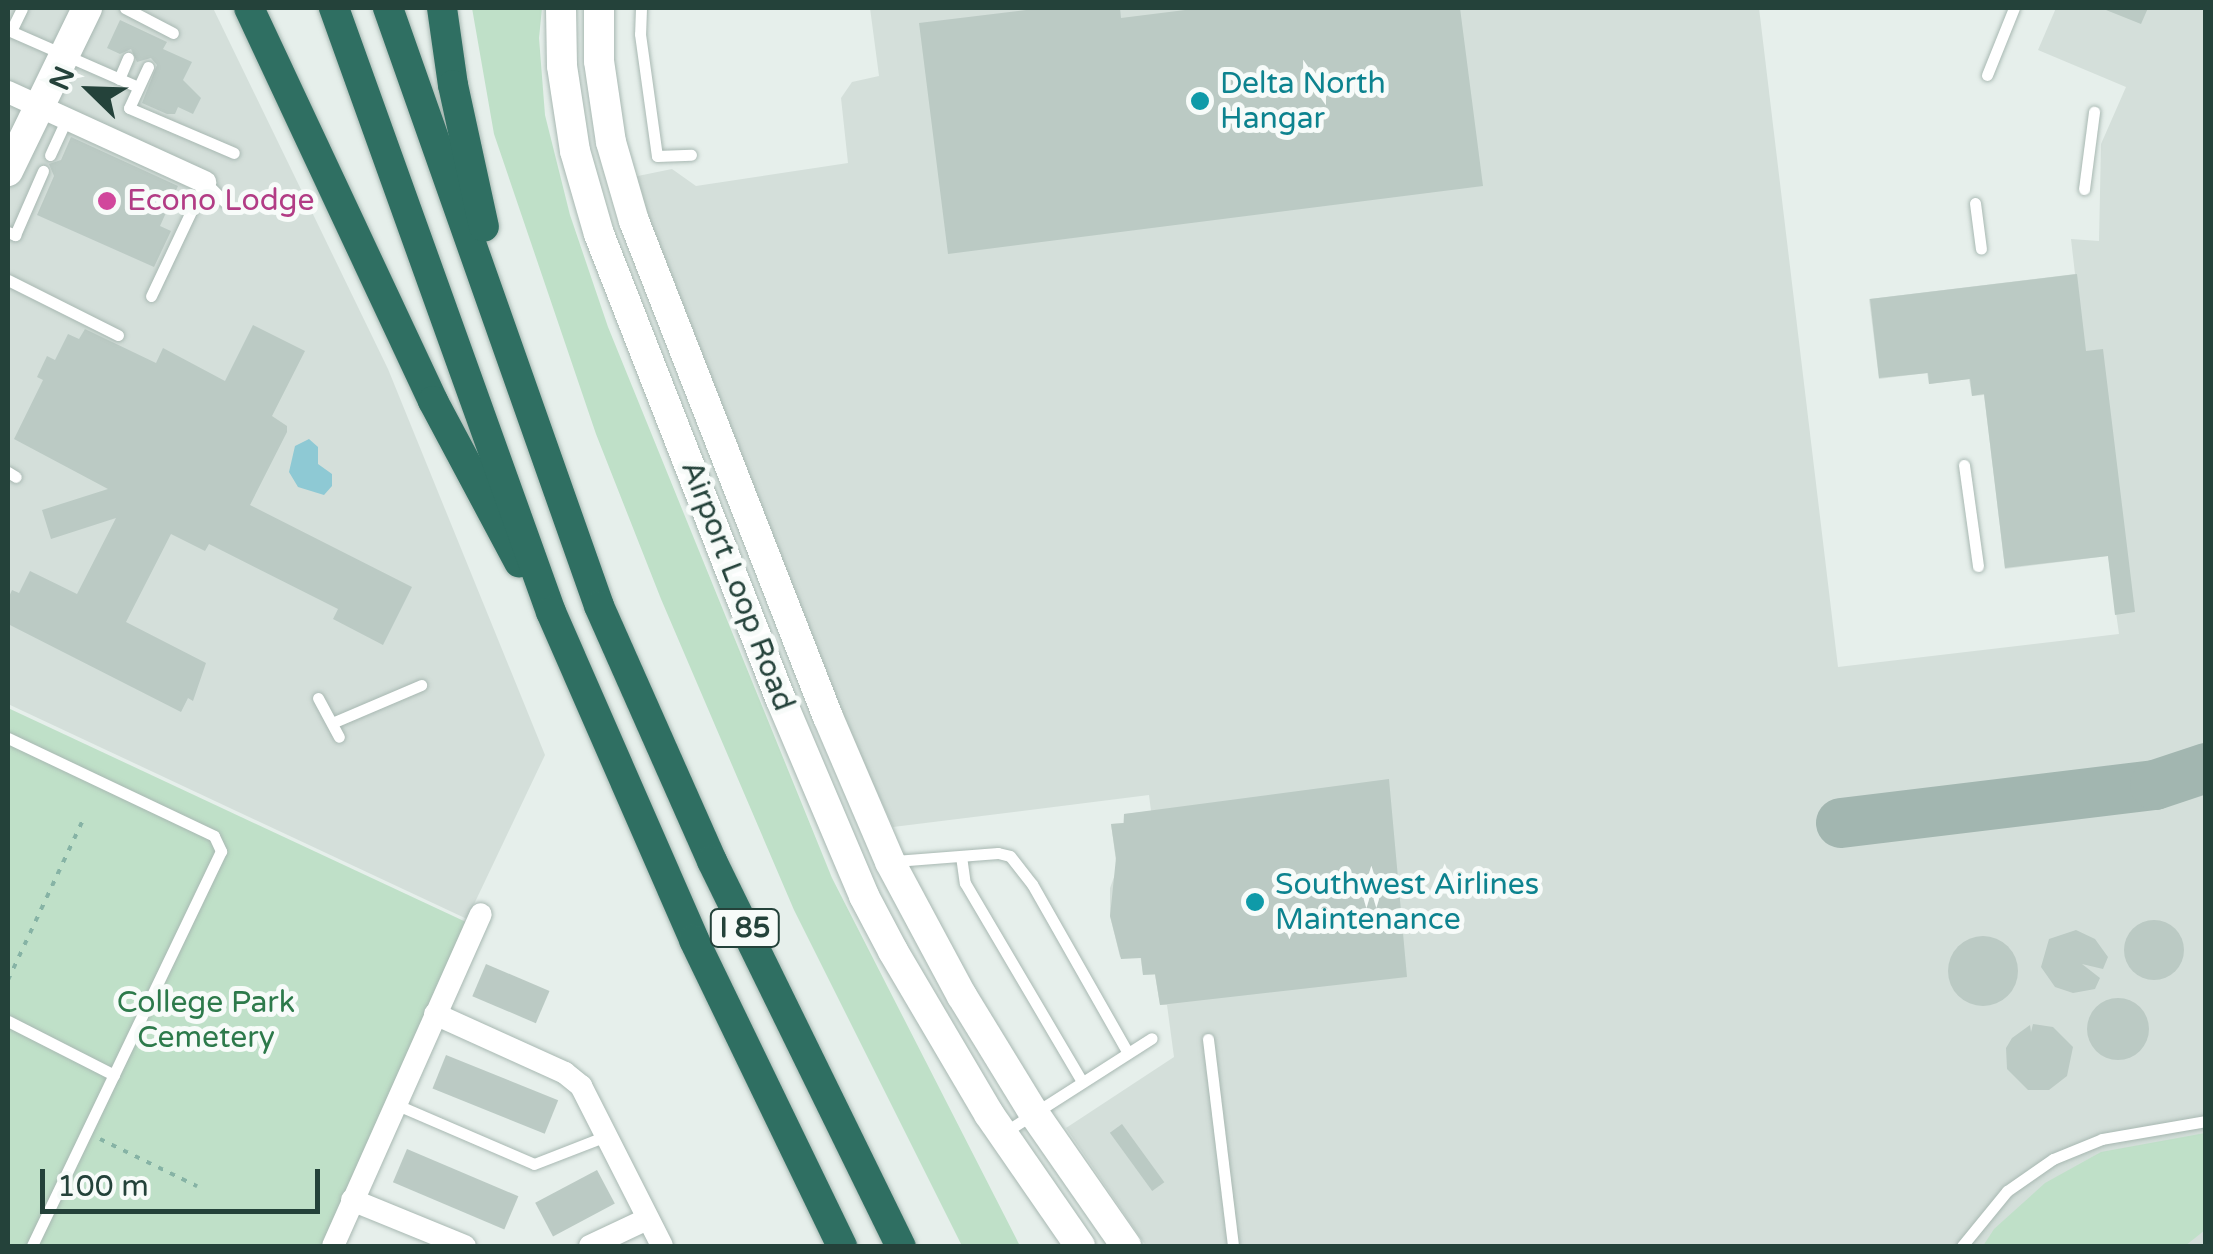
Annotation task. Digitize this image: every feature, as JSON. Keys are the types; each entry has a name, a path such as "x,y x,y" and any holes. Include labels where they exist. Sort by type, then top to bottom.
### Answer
{"highway":[{"path":"250,8 440,416 512,552 551,612"},
{"name":"I 85","path":"334,8 551,612 694,940 842,1246"},
{"name":"I 85","path":"388,8 599,606 712,861 900,1246"},
{"path":"442,8 476,198 503,296 596,540 599,606"}],"main road":[{"path":"10,157 53,112 64,54 87,8"},
{"name":"Airport Loop Road","path":"561,8 562,66 574,151 599,234 781,700 864,896 1001,1134 1080,1246"},
{"name":"Airport Loop Road","path":"599,8 599,61 611,142 634,220 828,717 890,862 962,996 1033,1112 1126,1246"}],"street":[{"path":"8,92 205,182"},
{"path":"333,1246 481,914"},
{"path":"435,1014 565,1073 581,1086 662,1246"},
{"path":"352,1200 465,1246"},
{"path":"590,1246 646,1219"}],"lane":[{"path":"125,8 144,24 166,33"},
{"path":"641,8 640,34 657,156 690,155"},
{"path":"1987,75 2014,8"},
{"path":"16,10 9,30 138,87"},
{"path":"120,79 128,58"},
{"path":"148,67 129,108 234,154"},
{"path":"50,155 53,112"},
{"path":"2084,190 2094,112"},
{"path":"11,233 43,171"},
{"path":"152,296 205,182 225,202"},
{"path":"1976,202 1980,249"},
{"path":"8,280 118,335"},
{"path":"1964,465 1978,566"},
{"path":"332,723 421,685"},
{"path":"318,698 339,736"},
{"path":"8,738 220,841 221,852 32,1246"},
{"path":"890,862 998,853 1020,866 1128,1053"},
{"path":"961,856 964,883 1082,1082"},
{"path":"8,1021 114,1074"},
{"path":"1001,1134 1152,1038"},
{"path":"1208,1039 1233,1246"},
{"path":"395,1104 534,1164 545,1164 606,1136"},
{"path":"1962,1246 2007,1191 2053,1159 2102,1139 2206,1121"}],"path":[{"path":"8,980 83,820"},
{"path":"86,1132 197,1186"}],"shaded area":[{"path":"8,8 213,8 388,369 545,755 467,919 8,704"},
{"path":"870,8 1759,8 1838,667 2119,634 2108,556 2005,569 1984,395 1972,396 1969,379 1929,384 1927,373 1879,379 1869,299 2075,274 2071,239 2099,241 2101,144 2126,87 2038,50 2056,8 2205,8 2205,1246 1146,1246 1066,1128 1174,1057 1167,1005 1160,1005 1155,975 1143,975 1140,954 1120,957 1110,916 1110,888 1117,869 1111,824 1123,823 1124,814 1151,811 1149,795 893,827 849,731 633,177 672,169 696,186 848,163 841,98 852,82 879,76"}],"green space":[{"path":"472,8 542,8 539,38 545,115 570,215 608,327 832,878 1020,1246 962,1246 794,910 661,599 596,434 494,134"},
{"name":"College Park Cemetery","path":"8,708 466,922 325,1246 8,1246"},
{"path":"2205,1133 2205,1230 2185,1246 1983,1246 1994,1229 2045,1183 2101,1152"}],"water":[{"path":"309,439 318,447 318,464 332,474 332,486 324,495 298,487 289,472 295,446"}],"building":[{"name":"Delta North Hangar","path":"1042,8 1120,8 1121,18 1201,8 1460,8 1483,186 948,254 919,23"},
{"path":"2101,8 2148,8 2141,24"},
{"path":"120,20 167,42 163,49 192,62 183,80 201,98 193,114 178,107 175,114 167,114 142,103 157,65 151,58 137,62 131,49 120,54 107,48"},
{"name":"Econo Lodge","path":"71,137 178,186 160,226 171,231 154,267 37,215 54,176 49,164 61,160"},
{"path":"2077,274 2086,351 2103,349 2135,612 2115,615 2108,556 2005,568 1984,394 1972,396 1970,379 1929,384 1928,373 1879,378 1870,299"},
{"path":"253,325 305,351 272,416 287,426 287,432 250,505 412,587 383,645 333,619 338,609 209,544 205,551 171,534 126,622 206,663 193,701 188,698 181,712 8,624 8,599 12,590 19,593 30,571 77,594 116,518 51,539 42,510 108,489 14,439 43,380 37,377 47,356 55,360 68,334 79,339 85,329 156,363 163,348 225,381"},
{"name":"Southwest Airlines Maintenance","path":"1389,779 1407,977 1160,1005 1155,974 1143,975 1141,958 1121,959 1110,916 1116,858 1111,824 1124,823 1124,814"},
{"path":"2154,920 2176,928 2184,950 2176,972 2154,980 2132,972 2124,950 2132,928"},
{"path":"2076,930 2095,939 2108,957 2103,969 2082,964 2100,978 2095,989 2073,993 2055,987 2041,967 2049,939"},
{"path":"1983,936 2007,947 2018,971 2007,995 1983,1006 1959,995 1948,971 1959,947"},
{"path":"486,964 550,991 536,1023 472,996"},
{"path":"2118,998 2140,1007 2149,1029 2140,1051 2118,1060 2096,1051 2087,1029 2096,1007"},
{"path":"2033,1024 2053,1027 2073,1047 2067,1076 2049,1090 2028,1090 2007,1069 2006,1048 2012,1038 2030,1025 2031,1032"},
{"path":"446,1055 558,1100 545,1134 433,1088"},
{"path":"1122,1124 1164,1182 1152,1191 1110,1133"},
{"path":"407,1149 518,1196 504,1229 393,1182"},
{"path":"597,1170 615,1204 553,1236 535,1203"}],"taxiway":[{"path":"1841,823 2155,785 2206,768"}],"place":[{"name":"Delta North Hangar","path":"1200,101"},
{"name":"Econo Lodge","path":"107,201"},
{"name":"Southwest Airlines Maintenance","path":"1255,902"}]}
